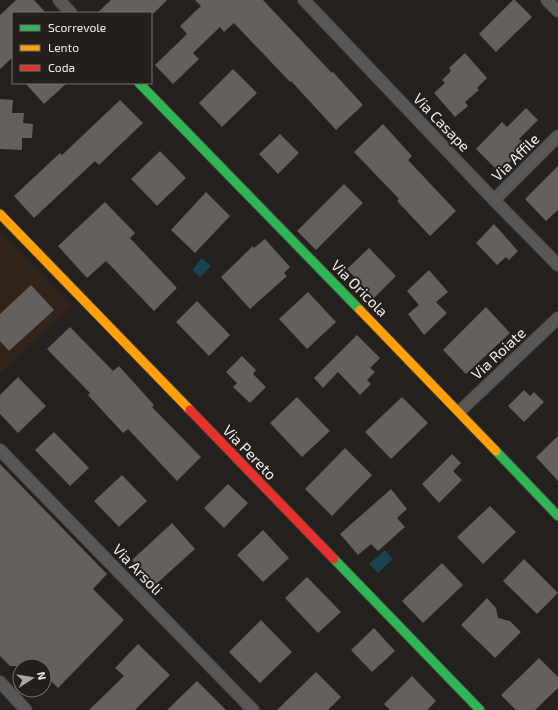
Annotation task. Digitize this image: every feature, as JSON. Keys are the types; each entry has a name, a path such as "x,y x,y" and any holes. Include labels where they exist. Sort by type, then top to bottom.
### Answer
{"street":[{"path":"59,0 70,12"},
{"name":"Via Casape","path":"304,0 494,200 558,265"},
{"path":"548,0 558,11"},
{"name":"Via Oricola","path":"140,84 288,237 460,411 558,516"},
{"name":"Via Affile","path":"494,200 558,136"},
{"name":"Via Pereto","path":"0,214 480,710"},
{"name":"Via Roiate","path":"460,411 558,318"},
{"name":"Via Arsoli","path":"0,450 253,710"},
{"path":"0,682 26,710"}],"shaded area":[{"path":"0,231 71,305 0,374"}],"water":[{"path":"202,258 211,266 200,277 192,270"},
{"path":"385,550 393,559 378,573 369,564"}],"building":[{"path":"16,0 34,0 45,12 12,12 12,58 0,69 0,15"},
{"path":"111,0 167,0 154,13 98,12"},
{"path":"195,0 263,0 363,105 336,130 291,81 290,82 234,23 224,32 220,27 193,53 199,59 173,84 155,65 187,34 180,26 201,6"},
{"path":"513,0 515,0 532,17 496,52 479,34"},
{"path":"465,53 487,78 477,88 479,90 465,102 468,106 455,117 434,93 445,83 442,80 451,71 449,68"},
{"path":"233,69 257,93 222,127 199,103"},
{"path":"26,84 66,84 44,104"},
{"path":"0,99 13,100 12,113 24,113 23,123 33,124 32,138 22,138 22,150 0,149"},
{"path":"120,100 143,123 99,165 95,161 34,218 14,196 60,153 62,155"},
{"path":"526,108 538,120 519,139 526,145 500,173 476,149 502,122 507,127"},
{"path":"383,124 412,156 408,160 456,211 430,236 397,201 399,199 354,152"},
{"path":"280,134 299,153 278,174 259,154"},
{"path":"160,151 186,178 157,206 131,179"},
{"path":"558,166 558,210 546,221 525,199"},
{"path":"344,184 363,203 316,250 297,231"},
{"path":"206,192 230,216 195,253 171,230"},
{"path":"105,202 135,233 130,238 177,288 154,311 106,261 87,278 58,246"},
{"path":"494,224 518,251 509,260 506,257 497,265 476,243"},
{"path":"265,239 290,267 284,273 287,276 250,309 221,277 253,246 254,248"},
{"path":"369,248 396,276 374,298 347,269"},
{"path":"429,270 448,292 436,302 447,313 424,335 408,314 419,305 407,291"},
{"path":"31,285 54,310 9,351 0,341 0,314"},
{"path":"308,292 336,322 307,349 279,319"},
{"path":"197,301 230,335 209,356 176,322"},
{"path":"486,307 510,333 466,374 443,350"},
{"path":"70,327 113,371 119,366 154,405 152,407 201,457 177,481 128,429 123,433 88,395 90,393 47,349"},
{"path":"357,335 380,358 370,368 375,372 367,380 371,384 360,395 338,372 323,388 314,378"},
{"path":"242,356 256,370 253,374 266,387 250,403 233,387 237,383 226,372"},
{"path":"18,377 46,406 18,433 0,414 0,395"},
{"path":"524,390 530,396 534,392 544,402 524,422 508,406"},
{"path":"297,397 330,431 302,457 270,423"},
{"path":"402,397 428,423 391,459 365,432"},
{"path":"54,432 89,468 70,486 35,450"},
{"path":"558,436 558,481 536,457"},
{"path":"345,448 372,475 332,516 305,489"},
{"path":"452,454 461,463 453,471 462,480 439,503 422,484"},
{"path":"0,464 107,574 93,589 124,620 58,688 52,682 52,658 12,658 12,666 10,666 0,656"},
{"path":"122,475 147,501 119,527 94,501"},
{"path":"228,484 248,503 224,528 204,508"},
{"path":"391,489 407,509 397,518 405,527 378,551 371,544 358,555 340,534"},
{"path":"490,506 516,532 483,564 457,537"},
{"path":"172,523 195,549 155,585 132,560"},
{"path":"263,530 289,558 263,582 237,555"},
{"path":"524,559 558,593 537,614 503,581"},
{"path":"442,563 463,585 423,623 402,601"},
{"path":"307,577 341,612 318,633 285,598"},
{"path":"487,598 496,608 498,618 510,621 521,632 495,658 461,625"},
{"path":"261,620 292,652 260,683 229,652"},
{"path":"374,628 395,651 372,672 351,650"},
{"path":"138,644 170,675 135,710 89,710 124,676 115,668"},
{"path":"539,658 558,677 558,688 535,710 516,710 501,695"},
{"path":"316,672 341,697 328,710 277,710"},
{"path":"412,676 436,701 427,710 390,710 384,704"},
{"path":"197,681 226,710 167,710"}],"traffic: fast":[{"path":"140,84 360,310"},
{"path":"496,451 558,516"},
{"path":"334,559 480,710"}],"traffic: slow":[{"path":"0,214 190,410"},
{"path":"360,310 496,451"}],"traffic: jam":[{"path":"190,410 334,559"}]}
